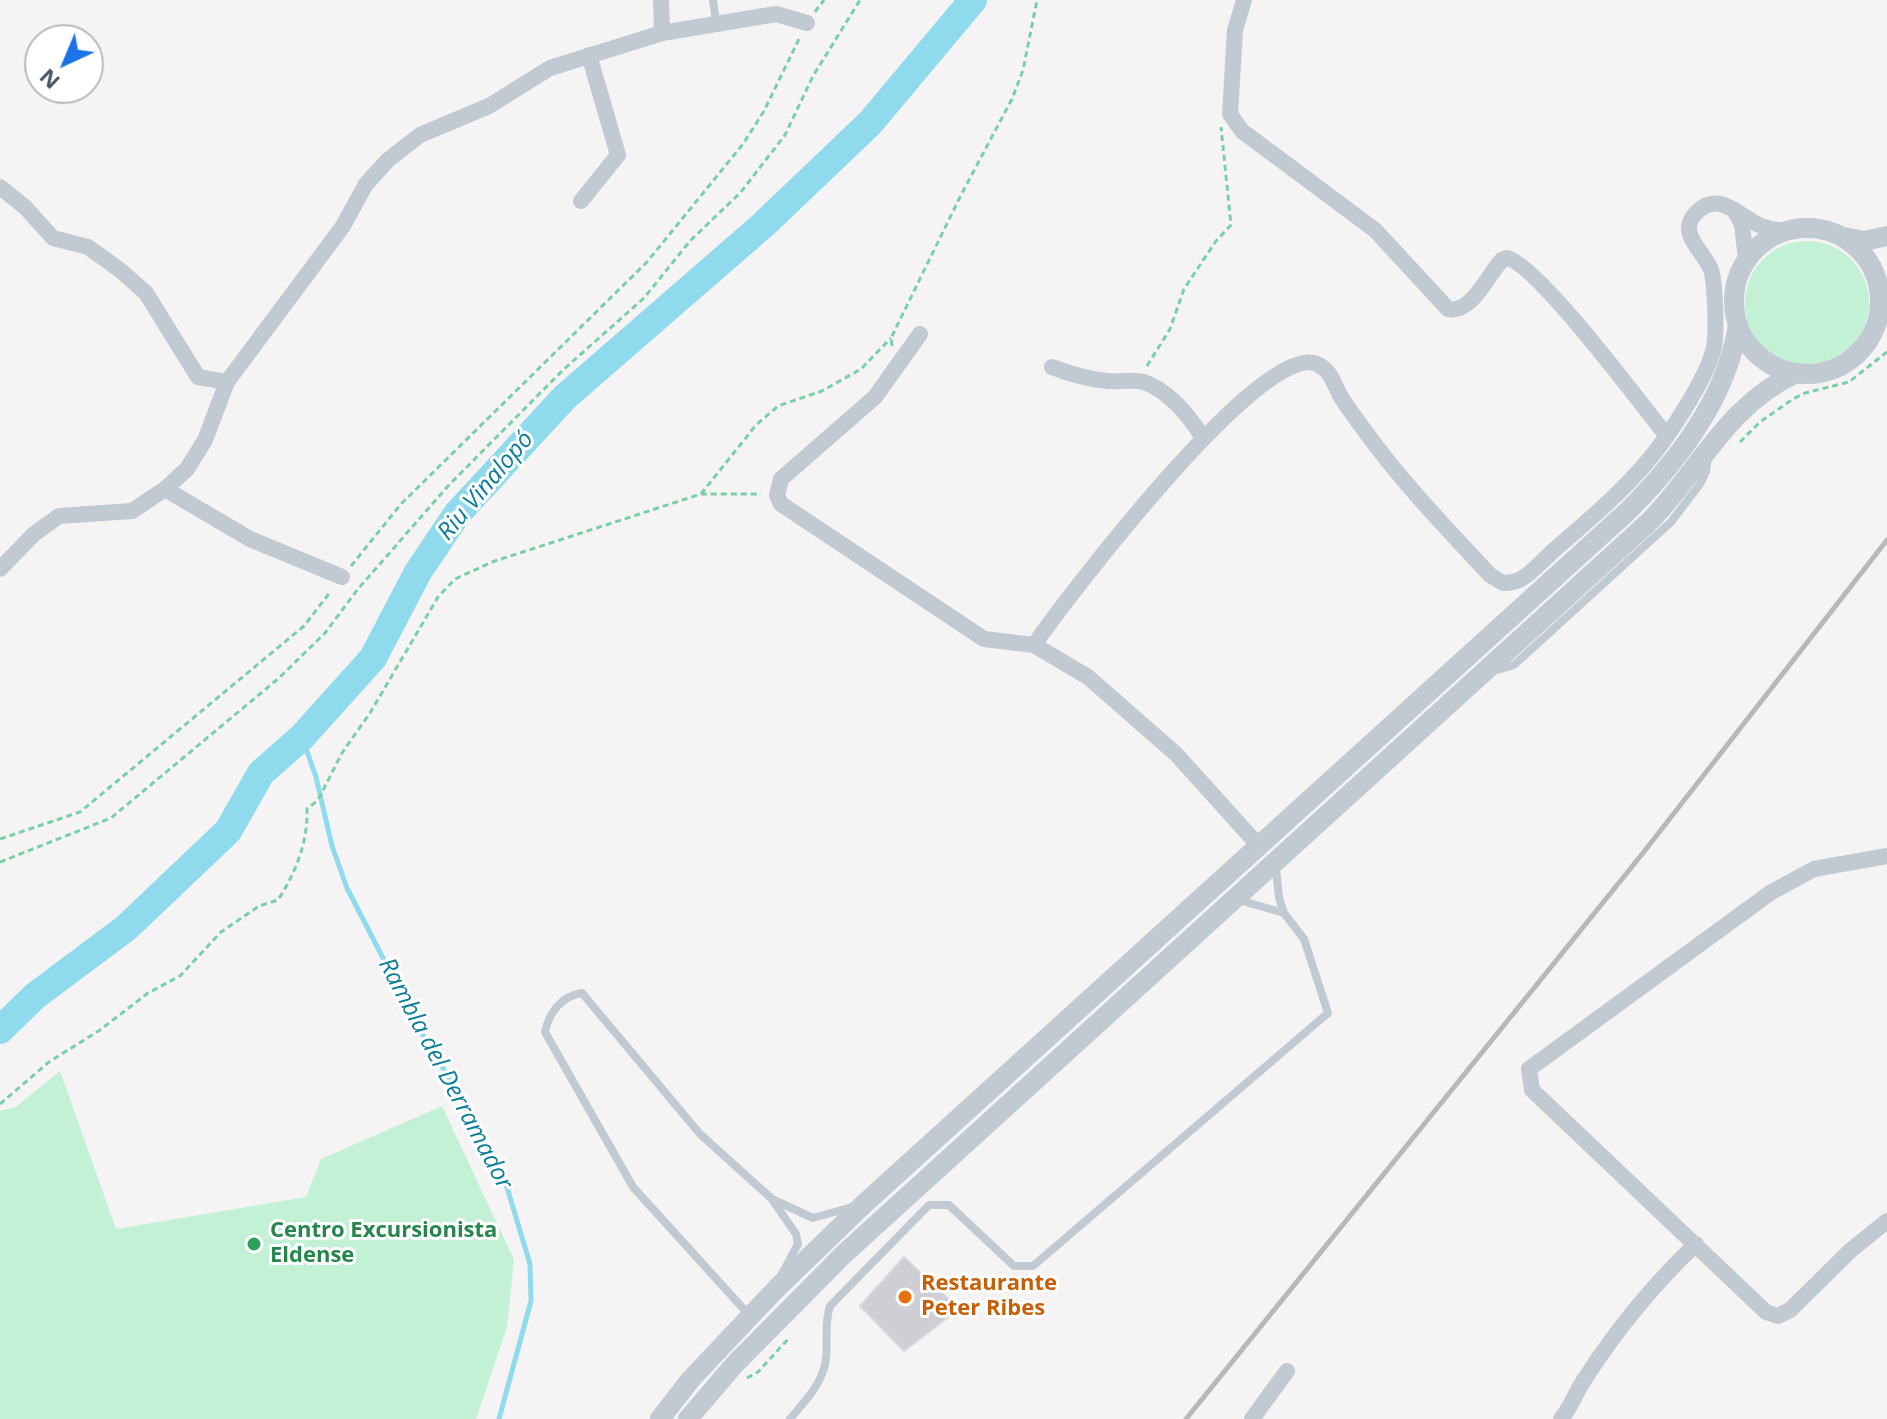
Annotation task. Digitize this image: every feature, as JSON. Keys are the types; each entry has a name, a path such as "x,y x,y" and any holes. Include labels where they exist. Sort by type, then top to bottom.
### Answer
{"street":[{"path":"661,0 662,33"},
{"path":"1244,0 1235,30 1230,114 1242,131 1375,230 1448,309 1461,308 1502,260 1507,258 1520,263 1568,313 1666,435"},
{"path":"0,569 34,534 59,516 132,511 165,489 187,469 205,440 227,382 343,226 366,184 388,160 420,135 489,106 550,68 662,33 776,14 807,23"},
{"path":"581,201 618,155 589,55"},
{"path":"0,187 25,207 53,238 88,247 146,293 198,377 227,382"},
{"path":"1034,645 1129,524 1203,438 1256,387 1293,364 1313,362 1329,371 1341,397 1395,471 1490,575 1503,583 1523,578 1597,513 1647,462 1691,397 1710,359 1714,345 1713,276 1707,260 1690,236 1691,219 1699,210 1709,204 1722,203 1756,224 1782,231 1814,227 1864,241 1887,236"},
{"path":"1733,208 1742,224 1746,260"},
{"path":"660,1419 691,1379 750,1316 864,1204 1649,490 1690,435 1718,389 1734,349 1738,324 1734,291 1738,275 1756,248 1782,231"},
{"path":"1738,324 1754,351 1773,365 1796,373 1825,372 1851,360 1870,338 1884,306 1877,277 1858,248 1844,237"},
{"path":"920,334 875,397 781,479 777,495 781,504 984,639 1034,645 1088,677 1176,754 1259,846"},
{"path":"1052,367 1088,378 1142,381 1156,388 1193,422 1203,438"},
{"path":"688,1419 734,1365 844,1254 1649,522 1669,502 1723,428 1754,400 1796,373"},
{"path":"165,489 250,539 342,577"},
{"path":"1887,856 1814,869 1770,893 1529,1069 1532,1090 1766,1312 1778,1316 1790,1310 1851,1250 1887,1221"},
{"path":"1561,1419 1570,1409 1584,1379 1627,1320 1696,1244"},
{"path":"1252,1419 1287,1371"}],"lane":[{"path":"713,0 716,22"},
{"path":"790,1419 817,1385 824,1370 826,1318 830,1306 929,1205 949,1205 1014,1266 1033,1266 1328,1013 1304,939 1284,913 1276,874 1278,859"},
{"path":"1231,901 1245,900 1284,913"},
{"path":"750,1316 633,1187 545,1032 548,1018 569,995 582,993 700,1134 771,1198 796,1234 798,1244 787,1260 776,1289"},
{"path":"771,1198 813,1218 864,1204"}],"path":[{"path":"0,862 111,818 279,678 325,633 358,589 448,486 563,370 644,298 690,241 741,192 785,135 813,76 860,0"},
{"path":"701,494 756,425 778,406 822,391 861,369 891,338 1012,99 1023,70 1037,0"},
{"path":"0,839 80,812 304,626 401,504 647,262 743,144 764,111 807,23"},
{"path":"1156,388 1147,366 1170,329 1184,289 1216,241 1231,225 1220,129 1230,114"},
{"path":"891,338 896,369"},
{"path":"0,1104 49,1062 100,1030 148,993 180,976 221,932 259,906 278,900 302,852 307,809 318,800 342,753 370,713 438,597 455,579 492,562 701,494 777,495"}],"green space":[{"path":"1807,241 1831,246 1851,259 1864,279 1869,303 1864,327 1851,347 1831,360 1807,365 1783,360 1763,347 1750,327 1745,303 1750,279 1763,259 1783,246"},
{"name":"Centro Excursionista Eldense","path":"60,1071 116,1229 306,1197 321,1159 442,1106 514,1260 507,1327 476,1419 0,1419 0,1111 16,1107"}],"building":[{"path":"904,1257 959,1309 904,1351 860,1306"}],"waterway":[{"name":"Riu Vinalopó","path":"0,1030 35,996 126,928 228,831 261,773 302,737 373,658 418,572 457,514 565,397 763,225 870,123 973,0"},
{"name":"Rambla del Derramador","path":"302,737 347,888 421,1032 460,1096 506,1184 530,1264 531,1301 499,1419"}],"railway":[{"path":"1186,1419 1643,853 1887,540"}],"place":[{"name":"Centro Excursionista Eldense","path":"254,1244"},
{"name":"Restaurante Peter Ribes","path":"905,1297"}]}
